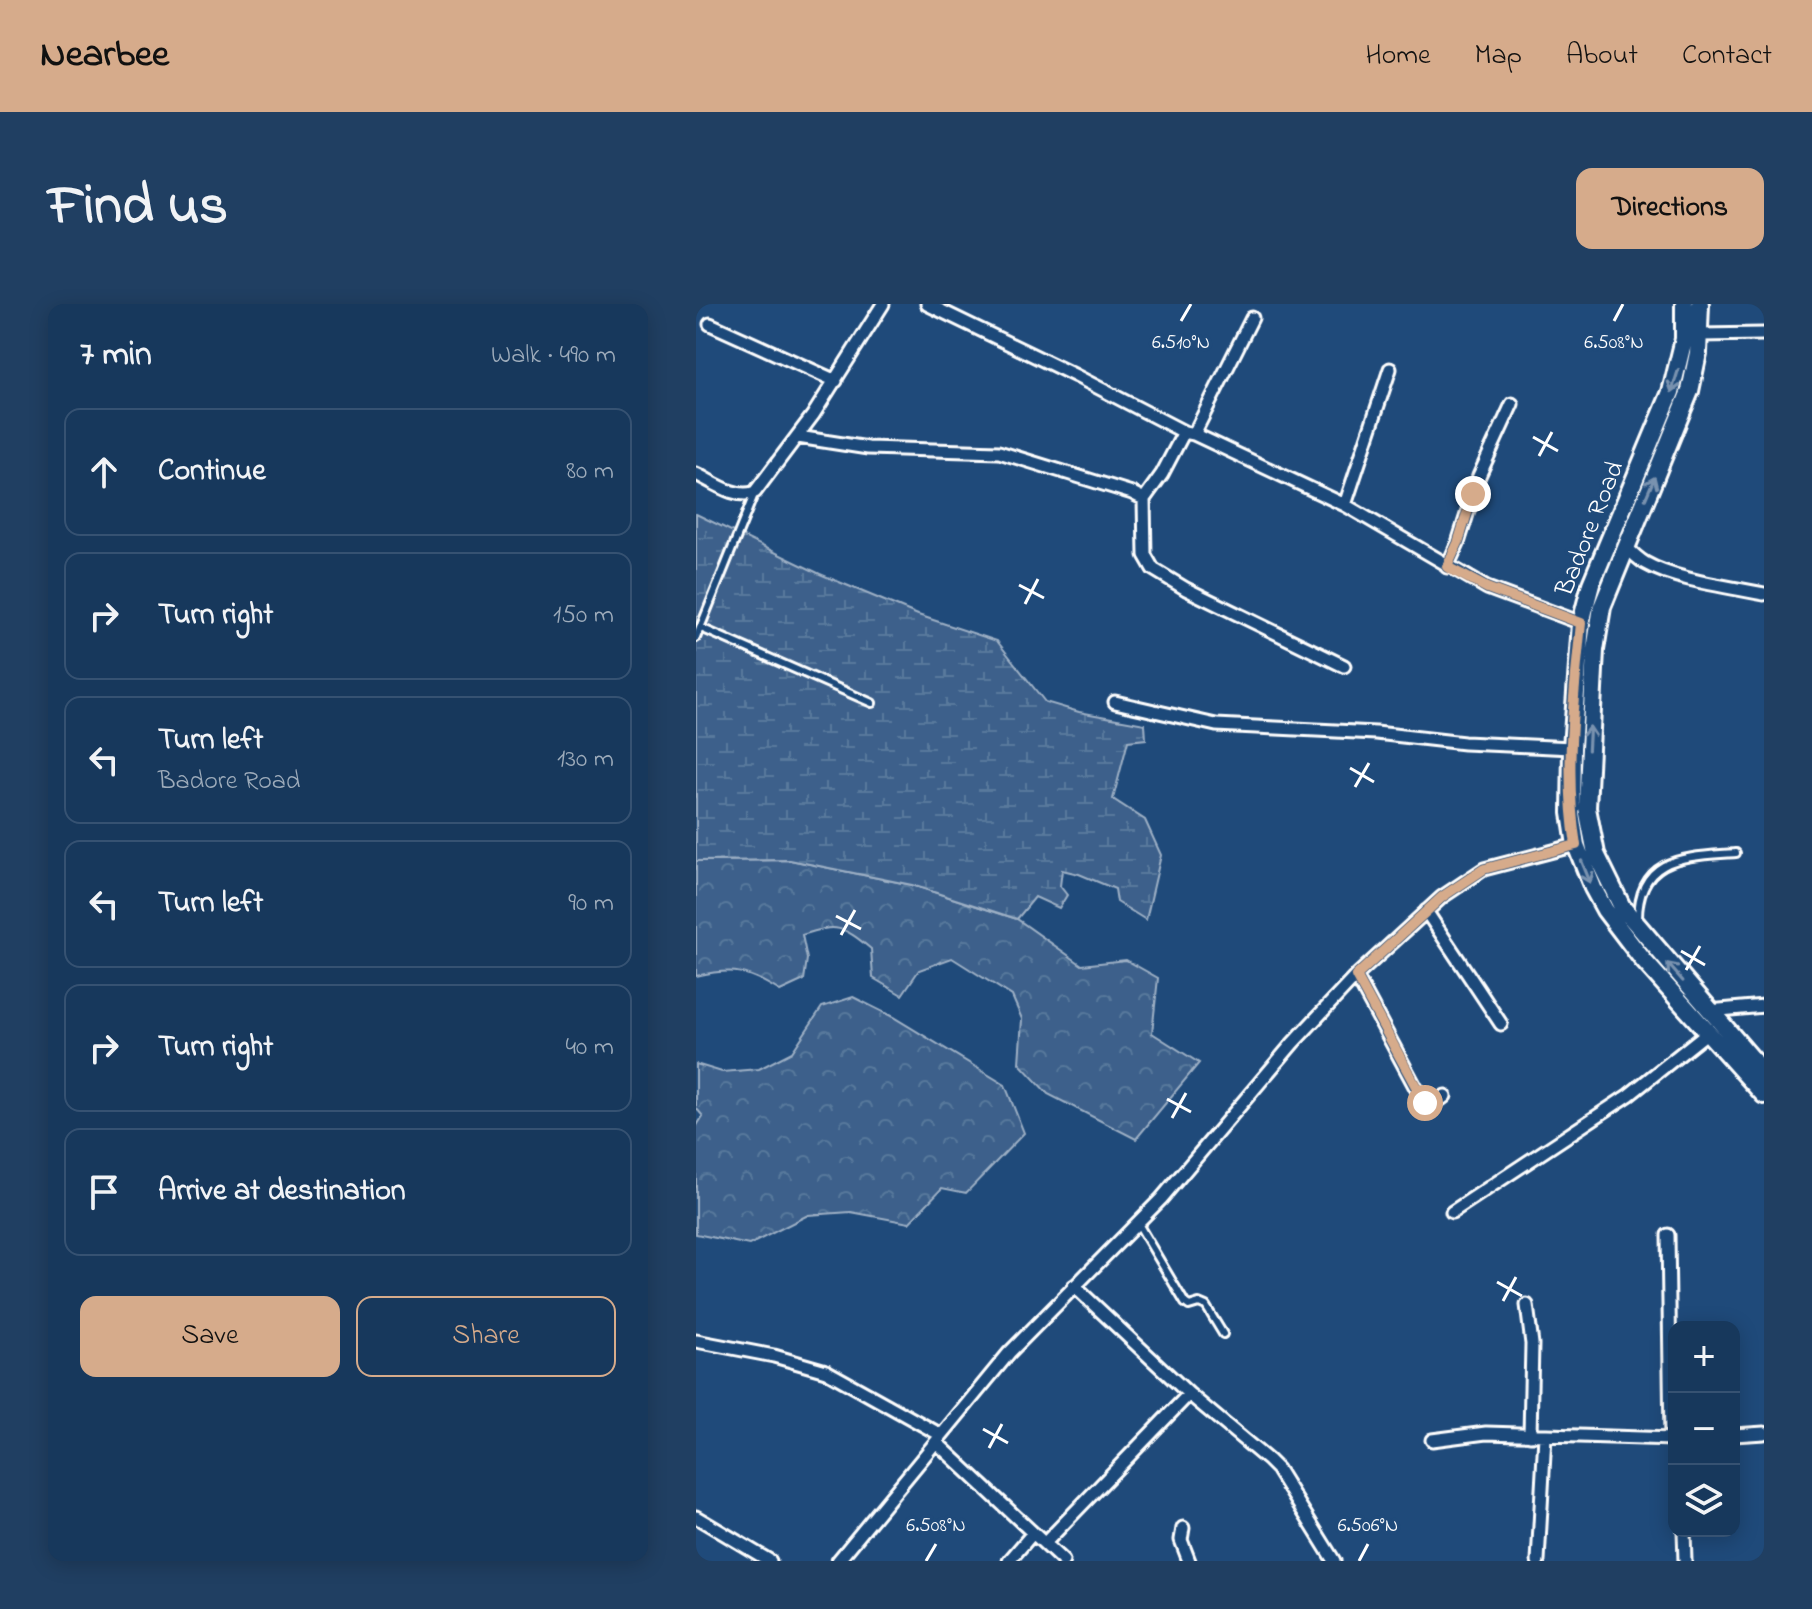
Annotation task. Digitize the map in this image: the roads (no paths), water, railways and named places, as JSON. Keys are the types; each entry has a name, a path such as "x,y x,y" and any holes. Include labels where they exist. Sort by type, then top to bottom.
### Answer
{"main road":[{"name":"Badore Road","path":"1684,304 1684,339 1671,392 1591,584 1581,623 1572,748 1571,813 1576,845 1593,888 1611,919 1643,960 1764,1095"},
{"name":"Badore Road","path":"1700,304 1695,371 1686,402 1602,607 1595,650 1587,808 1591,839 1602,869 1622,907 1764,1073"}],"street":[{"path":"696,474 738,494 746,496 755,492 798,437 883,304"},
{"path":"927,304 1189,433 1345,505 1487,588 1581,623"},
{"path":"1252,318 1189,433 1144,499 1145,555 1153,569 1186,589 1344,666"},
{"path":"710,324 836,381"},
{"path":"1699,335 1764,334"},
{"path":"1345,505 1390,369"},
{"path":"1447,567 1458,543 1479,476 1512,404"},
{"path":"798,437 868,448 999,452 1144,499"},
{"path":"1625,546 1651,566 1764,594"},
{"path":"1115,702 1216,725 1572,748"},
{"path":"838,1561 1009,1353 1175,1184 1293,1043 1356,976 1426,911 1484,869 1576,845"},
{"path":"1426,911 1501,1024"},
{"path":"1356,976 1423,1101 1433,1105 1445,1096"},
{"path":"1709,1011 1764,1006"},
{"path":"1452,1212 1629,1095 1708,1032"},
{"path":"1668,1235 1672,1393"},
{"path":"1074,1286 1189,1394 1277,1469 1334,1561"},
{"path":"1527,1305 1532,1344 1530,1435"},
{"path":"696,1341 774,1356 826,1371 939,1439 1063,1561"},
{"path":"1045,1543 1189,1394"},
{"path":"1432,1440 1486,1433 1668,1439"},
{"path":"1740,1435 1764,1433"},
{"path":"1538,1561 1545,1436"},
{"path":"696,1517 770,1561"},
{"path":"1183,1528 1181,1540 1189,1561"},
{"path":"1009,1561 1033,1533"},
{"path":"1684,1537 1685,1561"}],"lane":[{"path":"696,638 755,492"},
{"path":"701,628 872,703"},
{"path":"1638,929 1638,898 1659,869 1680,858 1736,853"},
{"path":"1137,1222 1185,1303 1189,1306 1199,1303 1206,1306 1223,1334"}]}
